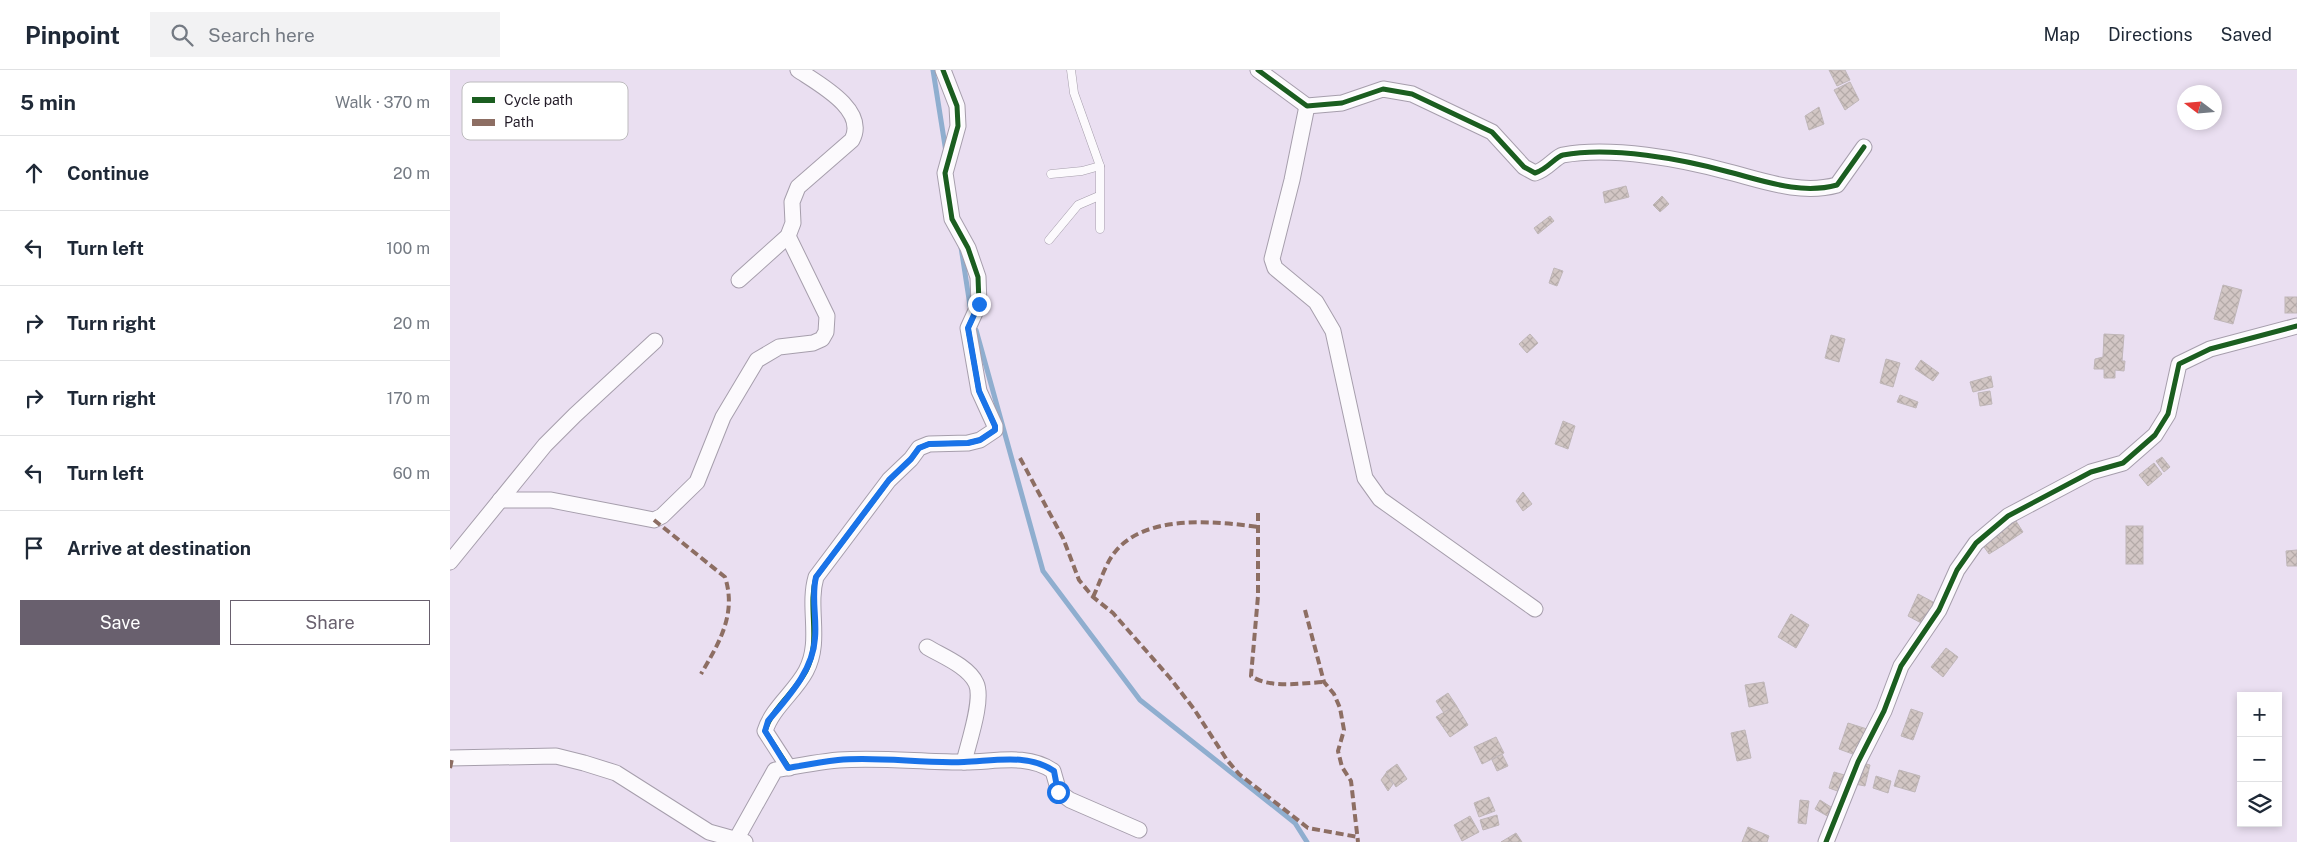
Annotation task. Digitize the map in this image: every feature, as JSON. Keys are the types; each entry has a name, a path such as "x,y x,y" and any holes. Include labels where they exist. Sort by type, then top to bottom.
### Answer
{"street":[{"path":"739,280 788,236 793,223 792,202 798,187 852,140 856,127 855,121 837,97 798,70"},
{"path":"788,768 765,731 768,721 807,671 815,640 813,589 816,577 889,480 911,459 919,448 929,444 968,443 980,440 995,430 995,426 979,391 968,328 979,304 978,277 968,248 952,219 946,173 958,126 957,106 943,70"},
{"path":"1258,70 1307,106 1342,103 1383,89 1412,94 1492,132 1524,167 1534,173 1545,170 1560,156 1619,152 1719,169 1777,186 1824,189 1838,186 1864,147"},
{"path":"1307,106 1292,180 1272,259 1275,268 1316,302 1332,331 1365,478 1380,499 1535,609"},
{"path":"500,500 552,500 654,520 662,516 697,482 723,417 757,360 779,347 813,343 822,339 826,332 826,316 788,236"},
{"path":"1826,842 1858,762 1884,711 1901,666 1939,610 1957,570 1976,543 2008,516 2091,472 2123,463 2155,435 2168,414 2179,364 2210,348 2297,326"},
{"path":"450,562 559,430 655,341"},
{"path":"927,647 964,670 976,682 979,695 964,762"},
{"path":"450,758 556,756 584,763 616,773 706,837 741,840 775,770 839,760 964,762 992,759 1032,762 1045,765 1054,771 1058,792 1070,800 1139,830"}],"lane":[{"path":"1071,70 1074,93 1100,166 1100,229"},
{"path":"1051,174 1082,171 1100,166"},
{"path":"1049,240 1078,205 1099,196"}],"building":[{"path":"1829,70 1845,70 1850,80 1837,86"},
{"path":"1850,82 1859,100 1845,110 1834,90"},
{"path":"1819,107 1824,124 1809,130 1805,116"},
{"path":"1626,186 1629,197 1605,203 1603,192"},
{"path":"1662,196 1669,204 1660,212 1653,205"},
{"path":"1550,216 1554,221 1538,234 1534,228"},
{"path":"1554,268 1563,271 1557,286 1549,283"},
{"path":"2223,285 2242,290 2233,324 2214,319"},
{"path":"2285,297 2297,297 2297,313 2285,313"},
{"path":"1530,334 1538,343 1527,353 1519,344"},
{"path":"2104,334 2124,335 2122,361 2125,361 2124,371 2115,370 2115,378 2104,378 2104,369 2094,369 2095,359 2103,357"},
{"path":"1831,335 1845,339 1839,362 1825,358"},
{"path":"1886,359 1900,363 1893,387 1880,383"},
{"path":"1921,360 1939,373 1933,381 1915,369"},
{"path":"1991,376 1993,387 1973,392 1970,382"},
{"path":"1990,391 1992,404 1980,406 1978,393"},
{"path":"1900,395 1918,402 1916,408 1897,402"},
{"path":"1563,421 1575,426 1568,449 1555,444"},
{"path":"2162,457 2170,467 2164,472 2156,461"},
{"path":"2154,463 2162,474 2148,486 2139,475"},
{"path":"1523,492 1532,504 1523,511 1516,501"},
{"path":"2016,521 2023,532 2005,544 1998,534"},
{"path":"2126,526 2143,526 2143,564 2126,564"},
{"path":"1998,534 2005,544 1989,554 1982,544"},
{"path":"2297,550 2297,566 2287,566 2286,551"},
{"path":"1918,594 1935,603 1925,625 1908,616"},
{"path":"1791,614 1809,625 1796,648 1778,637"},
{"path":"1946,648 1958,657 1943,677 1931,667"},
{"path":"1764,682 1768,703 1749,707 1745,685"},
{"path":"1448,693 1456,705 1444,713 1436,701"},
{"path":"1456,705 1468,725 1450,737 1436,717"},
{"path":"1911,709 1923,713 1913,740 1901,736"},
{"path":"1848,723 1867,729 1858,756 1839,749"},
{"path":"1745,730 1751,758 1737,761 1731,733"},
{"path":"1496,737 1504,753 1482,764 1474,747"},
{"path":"1502,754 1508,766 1497,771 1492,760"},
{"path":"1860,762 1870,765 1865,786 1855,784"},
{"path":"1397,764 1407,779 1396,787 1386,772"},
{"path":"1899,770 1920,776 1915,792 1894,786"},
{"path":"1834,772 1848,776 1843,793 1829,788"},
{"path":"1386,773 1393,784 1388,791 1381,780"},
{"path":"1876,776 1891,781 1888,793 1873,788"},
{"path":"1489,797 1495,811 1479,817 1474,803"},
{"path":"1800,800 1809,801 1806,824 1798,823"},
{"path":"1820,800 1834,809 1829,817 1815,809"},
{"path":"1497,815 1499,825 1483,830 1480,820"},
{"path":"1470,816 1479,832 1462,841 1454,825"},
{"path":"1748,827 1769,836 1767,842 1742,842"},
{"path":"1516,833 1522,842 1501,842"}],"waterway":[{"path":"933,70 946,152"},
{"path":"961,247 971,312"},
{"path":"976,330 1043,571 1140,700 1295,823 1307,842"}],"marked path":[{"path":"1020,458 1063,538 1079,580 1093,597 1113,613 1170,678 1194,709 1227,760 1239,774 1308,828 1358,837"},
{"path":"1258,513 1258,596 1251,676 1267,683 1277,684 1324,682"},
{"path":"654,520 725,577 729,603 727,616 720,639 701,674"},
{"path":"1093,597 1111,557 1128,540 1144,531 1162,526 1202,522 1258,527"},
{"path":"1305,610 1324,682 1334,694 1340,708 1344,730 1338,751 1342,767 1351,781 1358,842"},
{"path":"450,768 452,759"}],"cycle path":[{"path":"789,768 765,731 778,707 801,679 811,660 814,636 813,601 816,577 889,480 911,459 919,448 929,444 968,443 980,440 995,430 995,426 979,391 968,328 979,304 978,277 968,248 952,219 945,173 958,126 957,106 943,70"},
{"path":"1258,70 1307,106 1342,103 1383,89 1412,94 1492,132 1524,167 1535,173 1544,169 1563,155 1603,152 1624,153 1646,155 1710,167 1783,186 1823,188 1837,185 1864,147"},
{"path":"1826,842 1858,762 1884,711 1901,666 1939,610 1957,570 1976,543 2008,516 2091,472 2123,463 2155,435 2168,414 2179,364 2210,349 2297,326"}],"route":[{"path":"979,304 968,328 979,391 995,426 995,430 980,440 968,443 929,444 919,448 911,459 889,480 816,577 813,589 815,640 807,671 768,721 765,731 778,749 788,768 839,760 964,762 992,759 1032,762 1045,765 1054,771 1058,792"}]}
